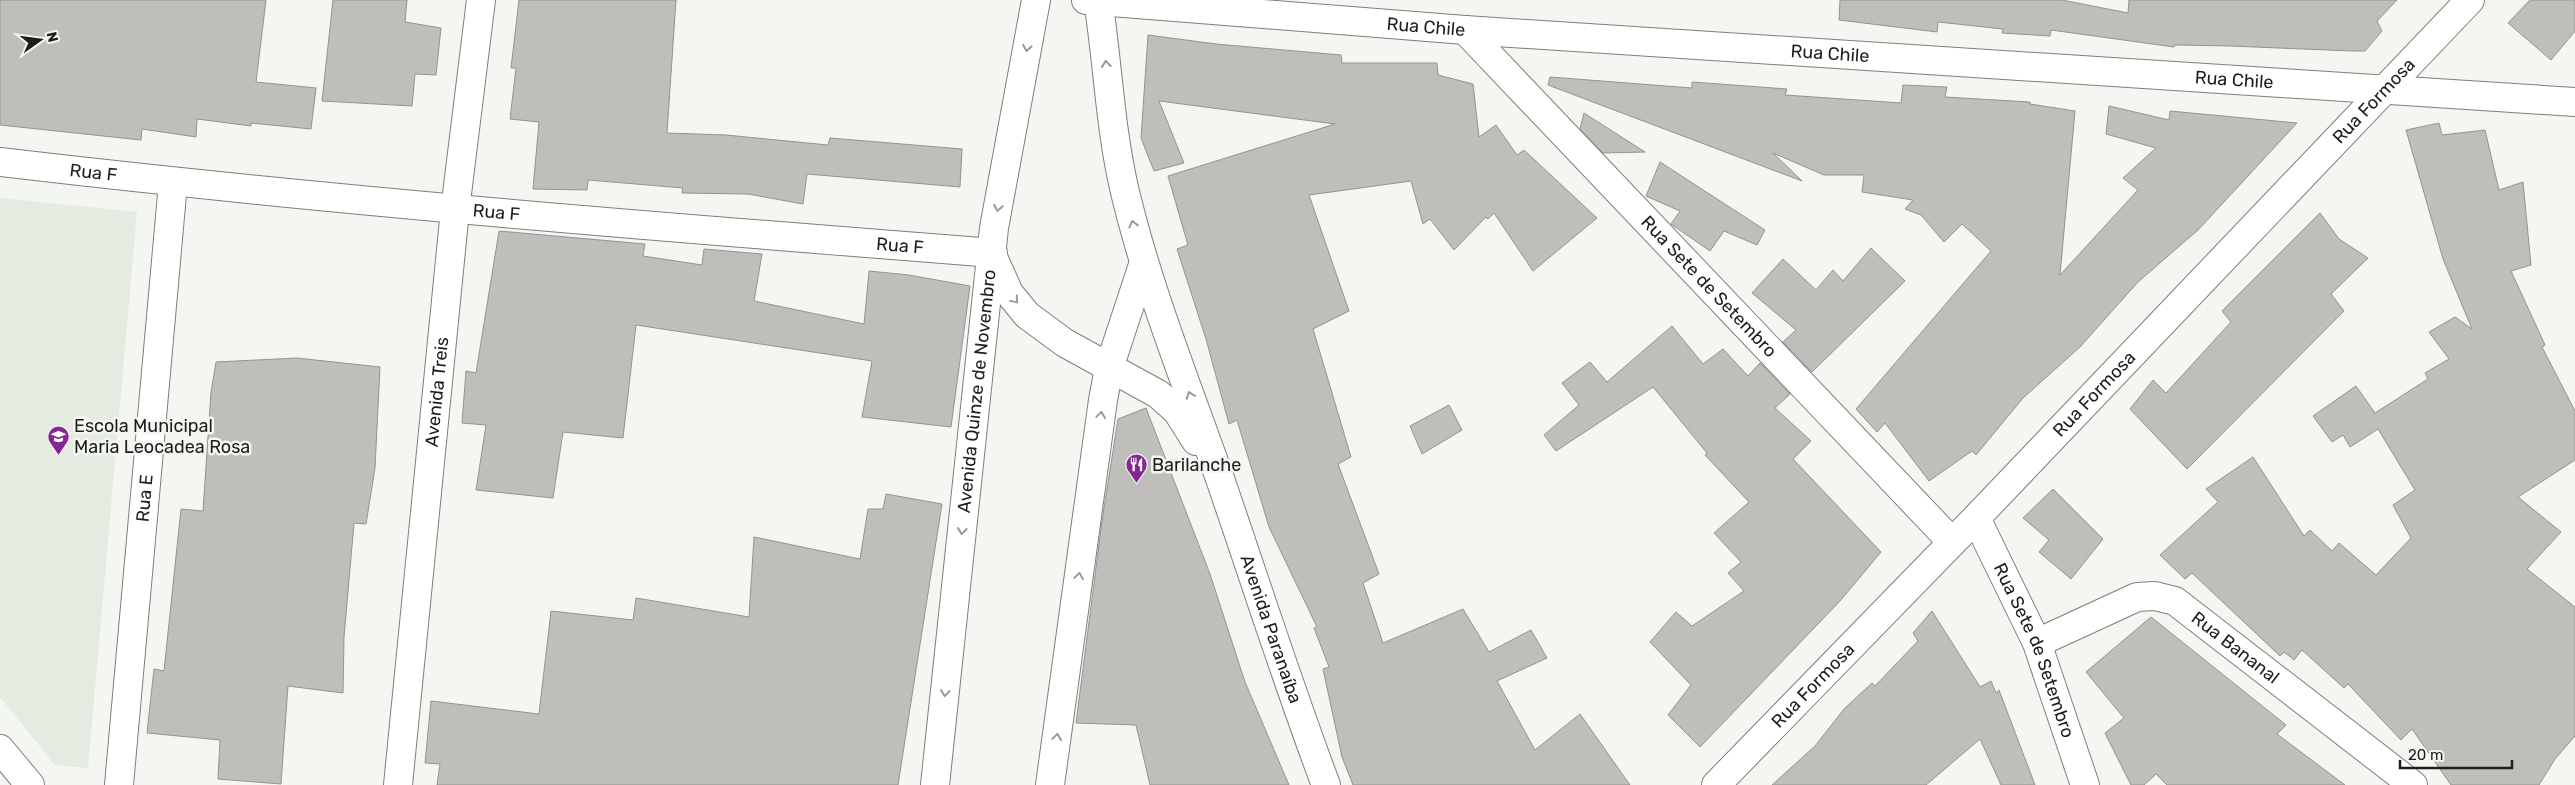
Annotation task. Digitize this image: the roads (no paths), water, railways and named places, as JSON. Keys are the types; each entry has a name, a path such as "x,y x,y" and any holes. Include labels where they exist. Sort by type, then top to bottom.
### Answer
{"street":[{"name":"Avenida Treis","path":"398,785 456,210 481,0"},
{"name":"Avenida Quinze de Novembro","path":"935,785 993,255 994,228 1036,0"},
{"name":"Rua Formosa","path":"1716,785 1976,518 2470,0"},
{"path":"1094,1 1124,190 1143,265 1218,473"},
{"name":"Rua Chile","path":"1094,1 1465,30 2382,91 2575,102"},
{"name":"Rua Sete de Setembro","path":"1465,30 1952,542"},
{"name":"Rua F","path":"0,162 173,183 456,210 993,255"},
{"name":"Rua E","path":"118,785 173,183"},
{"path":"993,255 1009,293 1027,315 1065,343 1109,368 1140,382 1158,394 1177,412 1218,473"},
{"path":"1050,785 1103,400 1109,368 1143,265"},
{"name":"Avenida Paranaíba","path":"1218,473 1290,690 1326,785"},
{"name":"Rua Sete de Setembro","path":"1976,518 2037,643 2085,785"},
{"name":"Rua Bananal","path":"2037,643 2137,597 2154,596 2174,601 2413,785"},
{"path":"4,761 30,785"}],"place":[{"name":"Escola Municipal Maria Leocadea Rosa","path":"58,455"},
{"name":"Barilanche","path":"1136,484"}]}
